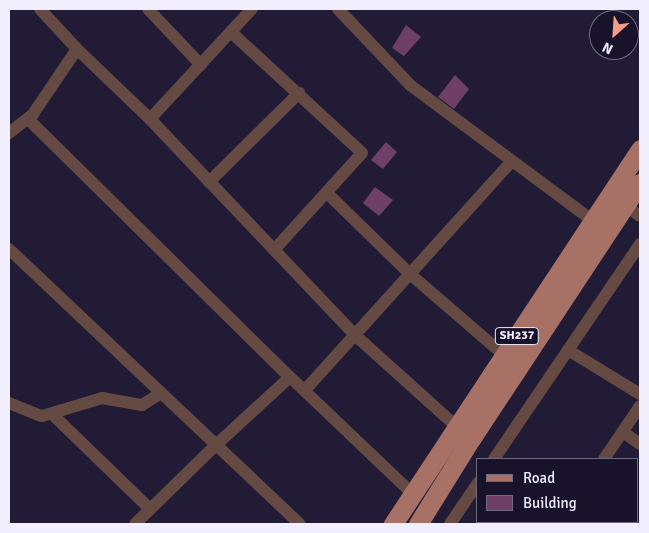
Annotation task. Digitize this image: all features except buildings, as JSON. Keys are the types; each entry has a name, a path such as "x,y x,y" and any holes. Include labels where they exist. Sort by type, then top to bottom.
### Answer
{"main road":[{"name":"SH237","path":"393,524 640,149"},
{"name":"SH237","path":"418,524 470,439 633,211 640,183"}],"street":[{"path":"40,9 77,49 150,119 356,336 458,427"},
{"path":"148,9 200,65"},
{"path":"150,119 252,9"},
{"path":"338,9 410,85 510,162 594,221"},
{"path":"231,32 362,153 274,250"},
{"path":"9,133 28,119 77,49"},
{"path":"209,182 299,93"},
{"path":"28,119 290,377 413,494"},
{"path":"305,390 356,336 510,162"},
{"path":"327,193 410,274 504,355"},
{"path":"495,458 640,244"},
{"path":"9,249 300,524"},
{"path":"568,350 640,394"},
{"path":"135,524 216,444 290,377"},
{"path":"9,404 37,416 52,414 102,398 142,405 161,393"},
{"path":"605,458 640,406"},
{"path":"52,414 150,509"},
{"path":"623,432 640,444"},
{"path":"450,524 477,484"}]}
